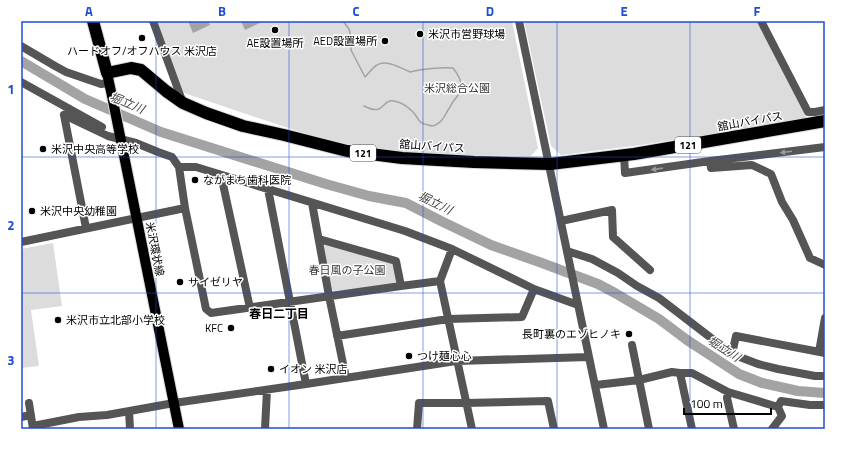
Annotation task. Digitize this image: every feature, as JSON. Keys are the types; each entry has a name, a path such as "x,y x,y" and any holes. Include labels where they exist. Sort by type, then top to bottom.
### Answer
{"highway":[{"path":"93,21 108,78"},
{"name":"舘山バイパス","path":"108,78 131,68 141,70 183,103 206,114 243,126 347,151 402,158 550,164 624,155 825,121"}],"main road":[{"name":"米沢環状線","path":"108,78 179,429"}],"street":[{"path":"153,21 183,103"},
{"path":"519,21 604,429"},
{"path":"761,21 808,112 825,110"},
{"path":"21,46 66,72 101,84 108,78"},
{"path":"21,82 102,127"},
{"path":"86,228 64,116 108,136 120,133 136,143 172,157 179,167 185,208 206,309 211,313 440,281"},
{"path":"624,155 625,173 825,147"},
{"path":"710,161 712,168 752,165 771,174 782,202 793,220 810,258 825,265"},
{"path":"179,167 196,167 222,174 405,231 452,249 534,289 578,305"},
{"path":"222,174 250,308"},
{"path":"268,189 306,384"},
{"path":"312,203 346,378"},
{"path":"21,242 185,208"},
{"path":"561,221 612,210 613,237 650,270"},
{"path":"319,239 396,261 400,286"},
{"path":"452,249 440,281 456,361 472,429"},
{"path":"567,253 592,259 618,272 636,286 658,298 732,354 758,364 778,369 815,376 825,376"},
{"path":"337,336 448,319 522,317 534,289"},
{"path":"732,354 736,336 822,352 825,318"},
{"path":"632,345 649,429"},
{"path":"29,403 33,427 79,417 129,411 456,361 589,357"},
{"path":"596,385 639,380 672,372 692,373 728,392 778,407 782,416 772,429"},
{"path":"680,373 692,429"},
{"path":"265,429 267,390"},
{"path":"728,392 727,398 734,429"},
{"path":"417,429 419,403 548,401 554,429"},
{"path":"778,407 781,401 810,405 825,405"},
{"path":"129,411 130,429"},
{"path":"21,417 31,415"}],"green space":[{"name":"米沢総合公園","path":"157,21 512,21 538,148 531,156 439,155 351,149 184,93"},
{"path":"524,21 758,21 807,119 641,145 561,155 551,146"},
{"path":"53,243 62,306 31,310 39,366 21,368 21,249"},
{"name":"春日風の子公園","path":"324,244 394,262 397,279 394,285 334,291 330,289"}],"shaded area":[{"path":"188,21 208,21 210,25 193,33"},
{"path":"241,21 264,21 245,30"}],"waterway":[{"path":"343,21 349,29 351,50 365,77 375,66 385,63 410,72 432,68 453,68 460,81 461,86 459,94 443,119 434,125 422,123 409,108 394,101 387,102 376,110 364,106"},
{"name":"堀立川","path":"21,61 85,99 161,132 326,184 369,196 406,203 491,245 598,284 659,319 687,340 739,374 762,383 798,391 825,393"}],"place":[{"name":"AE設置場所","path":"275,30"},
{"name":"米沢市営野球場","path":"420,34"},
{"name":"ハードオフ/オフハウス 米沢店","path":"142,38"},
{"name":"AED設置場所","path":"385,41"},
{"name":"米沢中央高等学校","path":"43,149"},
{"name":"ながまち歯科医院","path":"195,180"},
{"name":"米沢中央幼稚園","path":"32,211"},
{"name":"サイゼリヤ","path":"180,282"},
{"name":"米沢市立北部小学校","path":"58,320"},
{"name":"KFC","path":"231,328"},
{"name":"長町裏のエゾヒノキ","path":"629,334"},
{"name":"つけ麺心心","path":"409,356"},
{"name":"イオン 米沢店","path":"271,369"}],"district":[{"name":"春日二丁目","path":"279,314"}]}
